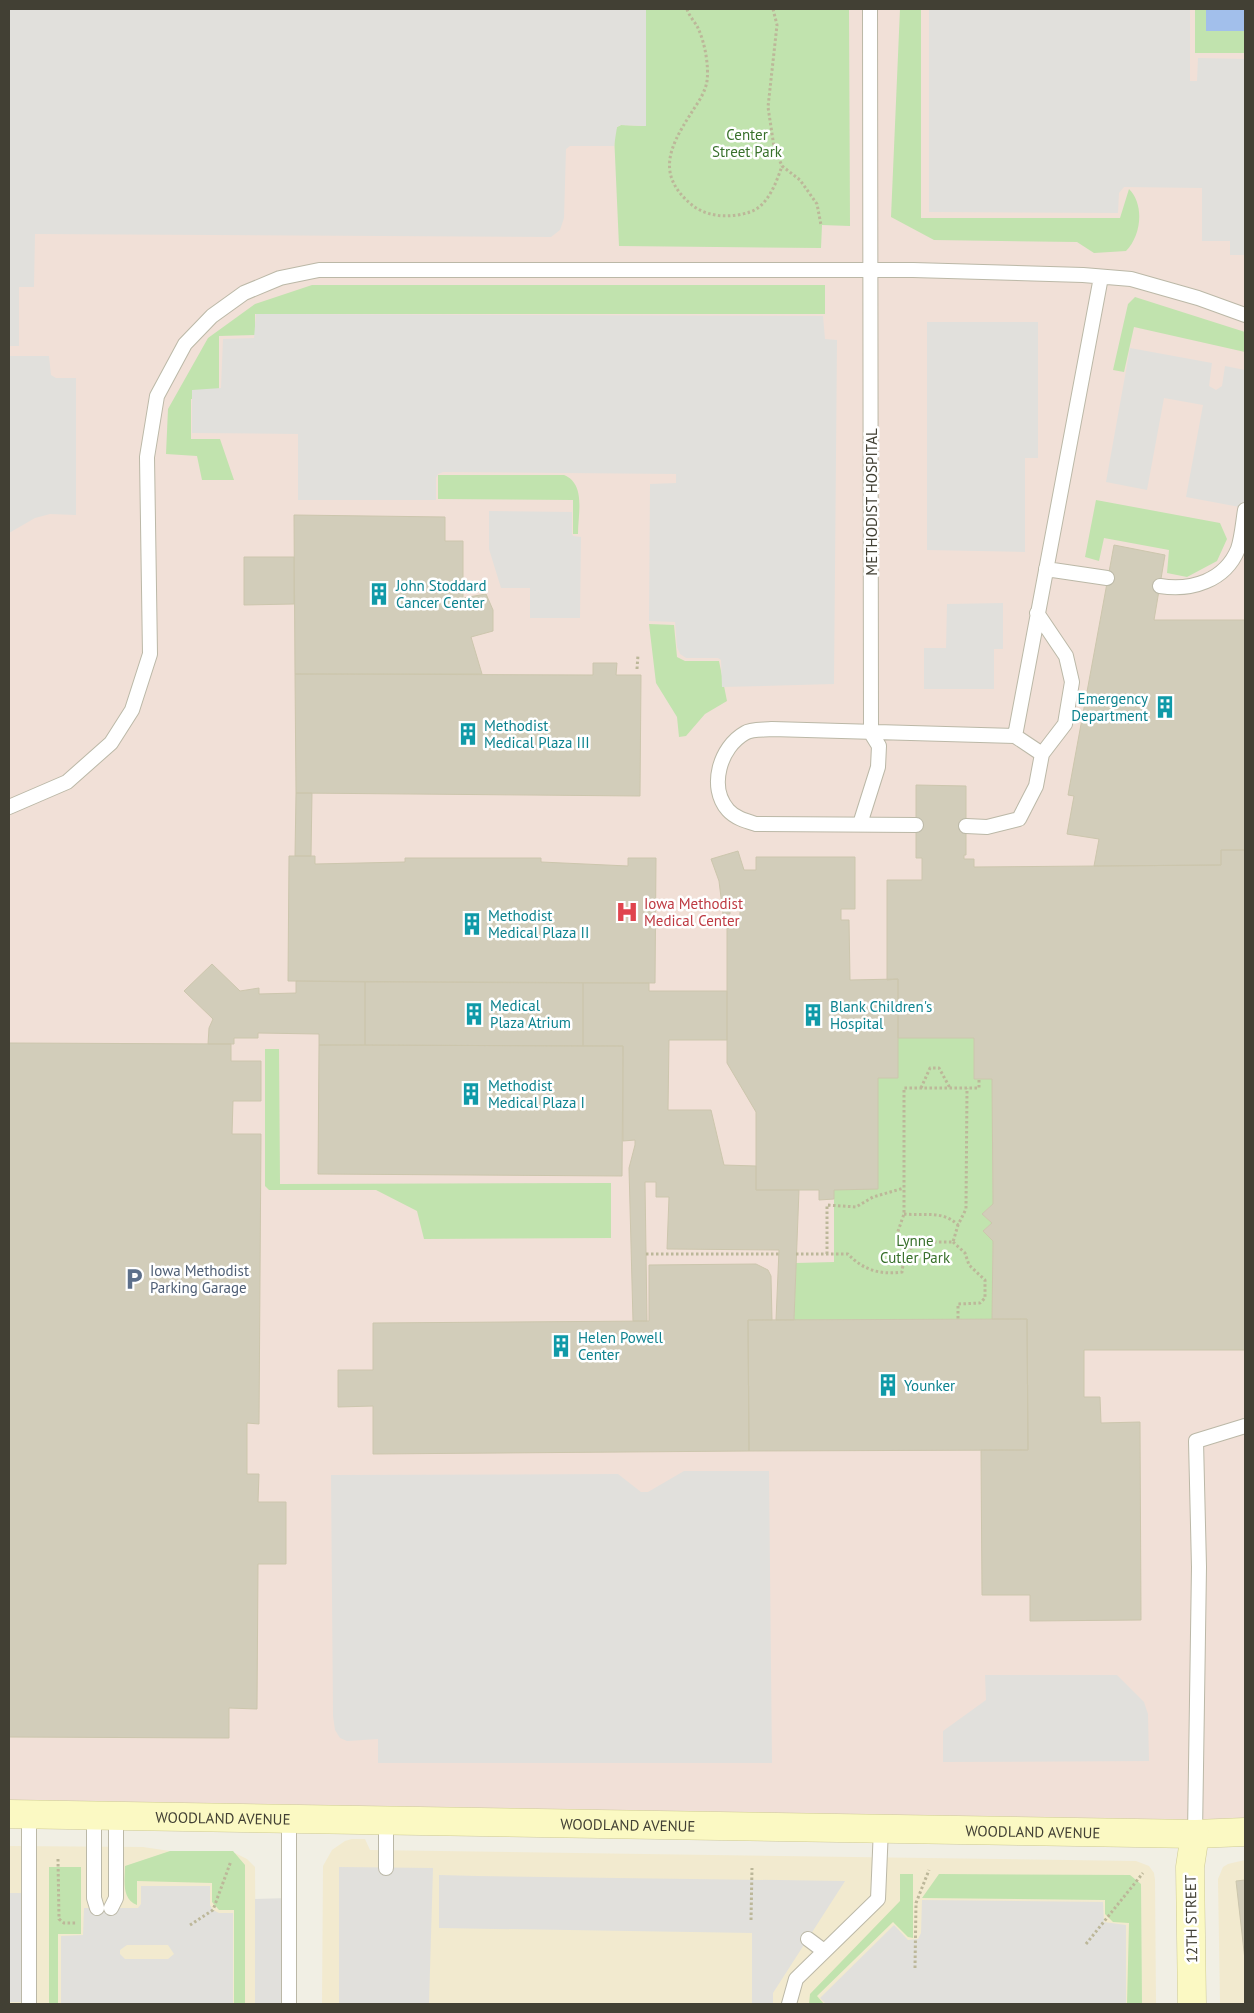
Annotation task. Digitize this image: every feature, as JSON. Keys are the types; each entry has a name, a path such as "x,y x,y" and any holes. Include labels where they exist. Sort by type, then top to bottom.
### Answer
{"street":[{"name":"WOODLAND AVENUE","path":"19,1814 1195,1834 1245,1832"},
{"name":"12TH STREET","path":"1192,2004 1190,1867 1195,1834"}],"lane":[{"name":"METHODIST HOSPITAL","path":"860,824 878,767 879,746 871,733 872,272 870,9"},
{"path":"9,807 67,782 110,743 132,710 150,654 147,457 157,396 185,344 212,316 244,293 280,278 319,270 872,272 913,270 1101,277 1130,279 1198,298 1245,315"},
{"path":"1015,736 1101,277"},
{"path":"1160,586 1173,588 1199,585 1226,570 1238,548 1245,510"},
{"path":"1046,569 1108,578"},
{"path":"966,826 986,827 1019,819 1036,786 1042,754 1065,724 1072,682 1066,656 1037,613"},
{"path":"916,825 756,824 742,820 728,810 719,790 719,766 727,750 746,732 772,729 1015,736 1042,754"},
{"path":"1195,1834 1199,1567 1196,1441 1245,1426"},
{"path":"19,1814 29,2004"},
{"path":"105,1816 116,1898 104,1908 94,1898 105,1816"},
{"path":"289,1818 289,2004"},
{"path":"386,1820 386,1868"},
{"path":"789,2004 796,1979 878,1899 881,1828"},
{"path":"808,1938 824,1951"}],"path":[{"path":"687,9 698,29 702,42 707,66 707,82 700,99 672,146 669,161 670,176 680,195 696,208 714,215 738,216 757,210 769,196 782,166"},
{"path":"773,9 777,26 768,107 774,147 782,166 800,180 817,204 822,225"},
{"path":"637,669 638,655"},
{"path":"921,1088 930,1068 940,1068 950,1088"},
{"path":"796,1254 848,1254 866,1270 892,1273 902,1272 905,1250 898,1242 897,1234 904,1214 904,1088 978,1088 979,1079"},
{"path":"953,1242 966,1208 967,1088"},
{"path":"826,1254 827,1205 856,1207 873,1197 904,1188"},
{"path":"904,1214 942,1215 952,1219 958,1225"},
{"path":"905,1250 934,1242 953,1242 965,1253 969,1265 985,1280 985,1298 980,1303 958,1304 958,1319"},
{"path":"646,1254 779,1254"},
{"path":"190,1925 213,1910 232,1861"},
{"path":"750,1920 752,1868"},
{"path":"915,1968 916,1903 929,1870"},
{"path":"1086,1944 1143,1872"}],"shaded area":[{"name":"Iowa Methodist Medical Center","path":"9,9 1245,9 1245,1832 9,1814"},
{"path":"9,9 646,9 646,126 621,125 617,127 614,146 570,146 566,149 564,218 560,230 551,237 35,234 34,287 19,287 19,346 9,346"},
{"path":"929,9 1190,9 1190,81 1197,81 1198,58 1245,59 1245,255 1230,255 1230,241 1202,241 1202,188 1124,187 1119,193 1118,213 929,212"},
{"path":"256,314 823,316 825,339 837,340 834,684 722,687 721,660 718,658 686,658 680,654 677,647 675,622 649,621 650,484 676,483 676,474 443,472 438,474 436,478 436,500 298,500 298,434 192,433 192,390 221,388 223,339 254,338"},
{"path":"927,322 1038,322 1038,458 1025,458 1025,552 927,550"},
{"path":"1130,348 1212,363 1209,386 1216,390 1222,386 1225,366 1245,370 1245,508 1186,497 1203,405 1164,398 1147,490 1106,482"},
{"path":"9,356 49,356 51,375 56,378 76,378 76,515 50,514 35,518 9,533"},
{"path":"489,511 572,512 572,534 573,536 581,537 580,618 530,618 530,588 501,588 489,549"},
{"path":"1003,603 1003,649 994,649 994,689 924,689 924,648 946,648 947,604"},
{"path":"684,1471 769,1471 772,1763 378,1763 378,1739 347,1741 340,1738 335,1730 333,1716 331,1475 618,1474 641,1492 648,1492"},
{"path":"985,1675 1117,1675 1144,1702 1148,1714 1149,1761 943,1762 943,1731 986,1700"},
{"path":"365,1839 370,1850 1136,1861 1149,1866 1154,1873 1155,1880 1156,2004 322,2004 323,1866 332,1850 345,1841"},
{"path":"9,1846 143,1847 170,1851 235,1853 247,1859 255,1867 256,2004 9,2004"},
{"path":"1245,1860 1245,2004 1220,2004 1218,1879 1223,1867"},
{"path":"339,1867 433,1868 429,2004 339,2004"},
{"path":"439,1875 845,1881 773,1993 773,2004 752,2004 752,1933 439,1928"},
{"path":"141,1886 210,1886 210,1905 213,1910 219,1913 233,1913 233,2004 61,2004 61,1936 83,1935 84,1908 138,1908 141,1904","holes":["127,1945 168,1945 174,1954 168,1959 125,1959 120,1954 120,1950"]},
{"path":"9,1893 29,1893 29,2002 9,2002"},
{"path":"288,1898 289,2004 255,2004 255,1899"},
{"path":"922,1900 1103,1902 1104,1922 1126,1925 1126,2004 826,2004 820,1998 894,1925 908,1940 918,1939 921,1933"}],"green space":[{"name":"Center Street Park","path":"646,9 849,9 850,226 822,225 821,248 619,246 614,134 617,127 621,125 645,126"},
{"path":"900,9 921,9 921,218 1120,218 1129,189 1137,203 1139,220 1135,237 1126,251 1094,253 1077,242 934,240 891,217"},
{"path":"1195,9 1245,9 1245,53 1195,53"},
{"path":"312,285 825,285 825,314 255,314 255,335 219,336 219,399 191,399 191,439 220,439 234,480 202,480 197,456 166,454 168,409 208,338 255,304"},
{"path":"1135,297 1245,332 1245,352 1134,327 1124,372 1113,370 1128,304"},
{"path":"438,475 564,475 571,479 578,492 578,534 573,534 573,500 438,499"},
{"path":"1096,500 1220,523 1227,539 1217,561 1187,577 1167,573 1169,550 1104,538 1099,561 1085,557"},
{"path":"649,624 674,625 677,657 685,661 719,661 727,701 705,714 686,736 679,737 677,717 656,683"},
{"name":"Lynne Cutler Park","path":"898,1038 974,1038 974,1079 992,1079 993,1204 982,1214 992,1223 983,1231 993,1241 992,1319 794,1320 796,1263 834,1262 834,1190 878,1078 898,1077"},
{"path":"265,1049 279,1049 280,1184 611,1183 611,1238 424,1239 417,1211 376,1190 269,1190 265,1186"},
{"path":"170,1851 233,1851 245,1865 245,2004 234,2004 234,1910 219,1910 212,1902 212,1883 137,1881 137,1905 126,1894 125,1866"},
{"path":"49,1867 81,1867 81,1934 58,1934 58,2004 49,2004"},
{"path":"900,1874 913,1874 913,1938 908,1937 893,1922 817,1996 824,2004 809,2004 810,1994 900,1901"},
{"path":"939,1874 1130,1875 1141,1884 1142,2004 1127,2004 1129,1923 1113,1922 1105,1914 1105,1900 922,1898"}],"water":[{"path":"1206,9 1245,9 1245,31 1206,31"}],"building":[{"name":"John Stoddard Cancer Center","path":"294,515 445,517 445,541 463,541 463,598 486,594 493,610 493,631 471,637 482,674 295,674"},
{"name":"Emergency Department","path":"1114,545 1165,555 1154,620 1245,620 1245,850 1221,850 1221,865 1094,866 1099,839 1067,834 1074,796 1068,795"},
{"path":"244,557 294,557 294,604 244,605"},
{"name":"Methodist Medical Plaza III","path":"593,663 617,663 616,675 641,675 640,796 296,793 295,674 593,675"},
{"path":"916,785 966,786 966,855 964,855 964,859 974,859 974,867 1221,865 1221,850 1245,850 1245,1350 1084,1350 1084,1397 1100,1397 1101,1423 1140,1422 1141,1620 1030,1621 1030,1595 982,1595 981,1450 1028,1450 1027,1319 992,1319 993,1241 983,1231 992,1223 982,1214 993,1204 992,1079 974,1079 974,1038 898,1038 898,979 887,980 887,880 922,880 922,858 916,858"},
{"path":"296,793 312,793 311,856 295,856"},
{"name":"Blank Children's Hospital","path":"738,851 744,870 756,870 756,857 855,857 855,909 841,909 841,920 849,920 850,980 898,979 898,1078 878,1078 878,1189 834,1190 834,1199 819,1200 819,1190 756,1190 756,1112 727,1063 727,920 740,920 740,908 730,908 730,914 723,914 719,881 711,859"},
{"name":"Methodist Medical Plaza II","path":"289,856 315,856 315,864 405,862 405,858 541,858 541,862 628,866 628,858 656,858 655,983 288,981"},
{"path":"212,964 240,991 259,988 259,994 296,993 296,981 365,982 365,1045 319,1045 319,1034 258,1033 258,1038 234,1038 234,1044 208,1044 209,1028 213,1019 184,991"},
{"name":"Medical Plaza Atrium","path":"365,982 583,983 583,1046 365,1045"},
{"path":"583,983 649,983 649,991 727,991 727,1040 669,1040 668,1110 711,1110 724,1165 756,1166 756,1190 799,1190 794,1320 776,1320 779,1250 667,1249 669,1197 656,1197 656,1182 645,1182 647,1321 633,1321 629,1168 635,1140 623,1141 623,1046 583,1046"},
{"name":"Iowa Methodist Parking Garage","path":"9,1043 231,1044 231,1061 261,1061 261,1101 233,1101 232,1134 261,1134 259,1424 247,1423 247,1474 259,1474 258,1502 286,1502 286,1564 258,1564 257,1709 229,1708 229,1738 9,1737"},
{"name":"Methodist Medical Plaza I","path":"319,1045 623,1046 622,1176 318,1174"},
{"name":"Helen Powell Center","path":"756,1264 768,1270 771,1276 772,1320 748,1320 749,1451 373,1454 373,1406 338,1407 338,1370 373,1370 373,1323 649,1321 649,1265"},
{"name":"Younker","path":"1027,1319 1028,1450 749,1451 748,1320"},
{"path":"1245,1880 1245,1960 1236,1881"}],"place":[{"name":"John Stoddard Cancer Center","path":"379,594"},
{"name":"Emergency Department","path":"1165,707"},
{"name":"Methodist Medical Plaza III","path":"468,734"},
{"name":"Iowa Methodist Medical Center","path":"627,912"},
{"name":"Methodist Medical Plaza II","path":"472,924"},
{"name":"Medical Plaza Atrium","path":"474,1014"},
{"name":"Blank Children's Hospital","path":"813,1015"},
{"name":"Methodist Medical Plaza I","path":"471,1094"},
{"name":"Iowa Methodist Parking Garage","path":"134,1279"},
{"name":"Helen Powell Center","path":"561,1346"},
{"name":"Younker","path":"888,1385"}]}
